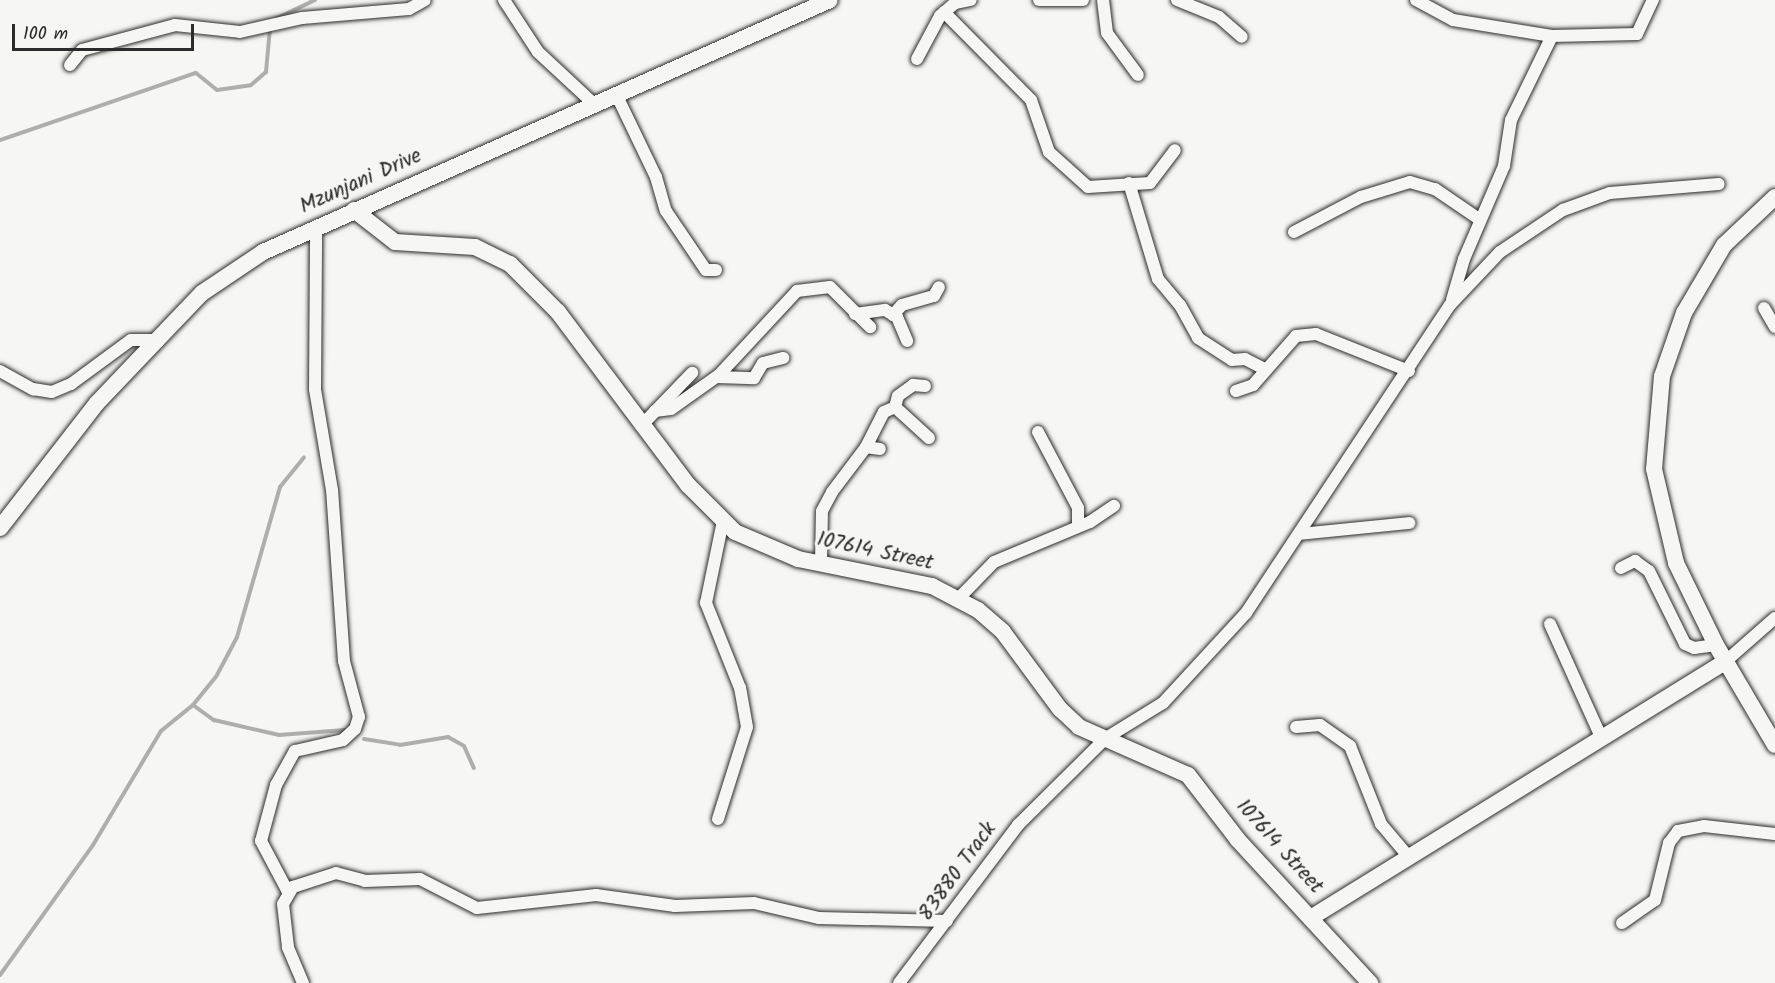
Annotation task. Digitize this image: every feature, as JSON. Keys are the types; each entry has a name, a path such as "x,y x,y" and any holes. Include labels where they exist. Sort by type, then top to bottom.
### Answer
{"street":[{"path":"70,65 82,50 175,25 240,32 302,18 410,9 424,0"},
{"path":"503,0 538,52 595,105"},
{"name":"Mzunjani Drive","path":"0,528 97,403 157,340 202,293 263,252 316,226 617,96 803,6 830,0"},
{"path":"917,59 944,12 971,0"},
{"path":"1039,0 1083,0"},
{"path":"1103,0 1107,33 1138,75"},
{"path":"1177,0 1218,16 1242,37"},
{"path":"1416,0 1453,20 1552,36 1637,34 1653,0"},
{"path":"944,12 1031,100 1039,130 1059,164 1088,187 1150,183 1175,150"},
{"path":"1450,305 1479,219 1504,166 1511,120 1552,36"},
{"path":"617,96 656,177 666,212 706,270 716,270"},
{"path":"1294,232 1361,197 1410,182 1435,189 1479,219"},
{"path":"1129,183 1158,279 1180,305 1198,338 1232,360 1245,359 1263,368"},
{"path":"1450,305 1500,252 1563,210 1610,193 1719,184"},
{"path":"1775,197 1724,245 1695,289 1672,342 1657,410 1654,469 1666,534 1716,645 1775,745"},
{"name":"107614 Street","path":"354,210 395,242 475,247 510,264 558,312 641,426 723,521 768,550 922,583 959,598 1003,632 1060,709 1079,726 1188,775 1238,840 1312,917 1370,983"},
{"path":"303,983 282,917 288,892 261,841 276,785 294,751 343,740 355,729 359,717 346,673 330,468 315,389 316,226"},
{"path":"655,411 670,410 717,377 797,291 830,286 870,327"},
{"path":"893,315 902,305 934,296 939,287"},
{"name":"83880 Track","path":"899,983 947,921 1000,844 1106,738 1163,704 1246,613 1409,372 1450,305"},
{"path":"1764,308 1775,327"},
{"path":"855,314 885,310 893,315 907,341"},
{"path":"1236,391 1253,385 1263,368 1296,336 1316,334 1409,372"},
{"path":"0,371 33,389 52,392 71,384 131,340 157,340"},
{"path":"717,377 754,378 763,363 783,357"},
{"path":"641,426 692,373"},
{"path":"895,407 898,396 913,385 926,386"},
{"path":"895,407 929,438"},
{"path":"821,562 822,511 845,469 866,447 884,412 895,407"},
{"path":"1038,432 1078,508 1078,525"},
{"path":"866,447 880,449"},
{"path":"959,598 994,562 1078,525 1114,506"},
{"path":"718,819 747,727 740,688 706,603 723,521"},
{"path":"1299,534 1410,523"},
{"path":"1621,568 1635,561 1649,571 1684,644 1694,648 1716,645"},
{"path":"1312,917 1726,661 1775,618"},
{"path":"1550,624 1602,739"},
{"path":"1296,727 1320,725 1350,746 1381,824 1408,856"},
{"path":"1622,923 1655,900 1669,843 1678,831 1704,826 1775,834"},
{"path":"288,892 310,878 343,873 365,881 420,879 477,908 596,895 675,906 754,903 819,918 947,921"}],"waterway":[{"path":"275,19 315,0"},
{"path":"0,140 196,73 217,90 251,85 266,72 270,28"},
{"path":"0,975 93,845 161,731 193,705 217,675 237,637 280,487 304,457"},
{"path":"193,705 214,720 279,735 345,730"},
{"path":"364,739 400,745 448,737 464,746 474,768"}]}
